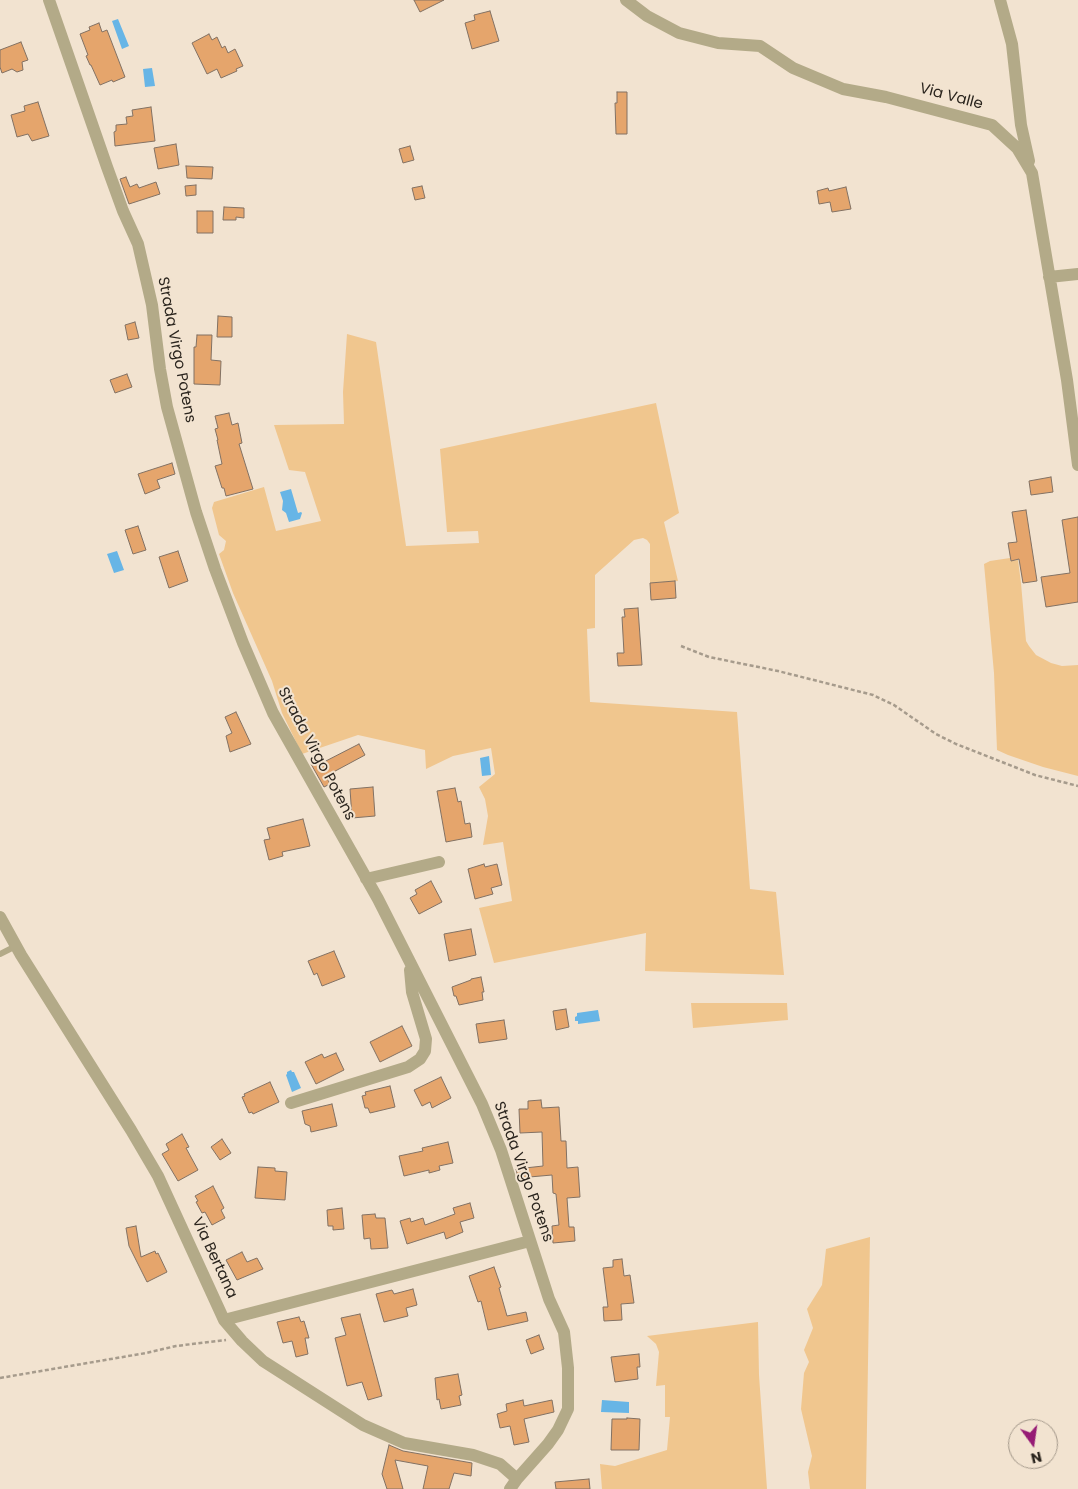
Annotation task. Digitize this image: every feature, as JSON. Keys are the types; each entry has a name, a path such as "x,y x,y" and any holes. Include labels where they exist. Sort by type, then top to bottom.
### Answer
{"street":[{"name":"Strada Virgo Potens","path":"49,0 122,211 138,244 152,305 167,407 196,512 243,644 273,713 410,963 490,1124 549,1298 564,1332 568,1368 568,1408 558,1430 548,1444 513,1484"},
{"name":"Via Valle","path":"626,0 646,16 679,33 718,43 760,46 794,68 843,89 886,97 992,125 1017,148 1032,173 1067,380 1078,464"},
{"path":"1000,0 1012,44 1021,125 1032,173"},
{"path":"1049,277 1078,274"},
{"path":"366,880 439,862"},
{"name":"Via Bertana","path":"0,917 158,1176 224,1320 242,1341 263,1361 363,1425 404,1444 473,1455 500,1464 513,1484"},
{"path":"291,1103 408,1067 423,1056 426,1046 425,1033 412,992 410,963"},
{"path":"224,1320 530,1241"}],"lane":[{"path":"0,954 16,946"}],"path":[{"path":"681,646 709,657 784,672 868,694 894,706 936,734 956,744 1035,775 1078,786"},
{"path":"0,1378 187,1344 227,1340 242,1341"}],"shaded area":[{"path":"347,334 376,342 406,546 479,543 478,531 447,532 440,449 656,403 679,513 664,522 678,581 650,583 650,544 643,538 634,540 595,575 595,628 587,629 590,702 737,712 750,889 776,892 784,975 645,971 646,933 494,963 479,908 512,901 503,842 483,845 488,816 485,799 479,787 495,774 491,748 453,756 426,769 425,750 358,735 302,754 282,713 272,681 233,593 219,554 224,550 226,541 219,535 212,508 214,502 264,487 276,531 321,521 305,472 289,470 274,425 344,424 343,392"},
{"path":"1010,558 1010,561 1018,560 1026,641 1029,646 1036,655 1051,663 1062,666 1078,665 1078,776 1043,767 997,750 994,673 984,564 990,561"},
{"path":"691,1003 787,1003 788,1020 693,1028"},
{"path":"870,1237 866,1489 810,1489 808,1472 812,1456 801,1409 804,1373 809,1362 804,1350 813,1328 807,1309 822,1285 826,1249"},
{"path":"758,1322 759,1375 767,1489 602,1489 600,1464 615,1466 667,1450 670,1417 665,1417 665,1385 656,1386 659,1352 656,1344 647,1336"}],"water":[{"path":"118,19 129,46 122,49 112,21"},
{"path":"152,68 155,86 145,87 143,69"},
{"path":"291,489 298,513 302,513 300,519 289,522 286,513 282,510 283,501 280,492"},
{"path":"117,551 124,570 114,573 107,554"},
{"path":"489,756 491,775 482,776 480,758"},
{"path":"598,1010 600,1021 578,1024 578,1021 575,1021 577,1013"},
{"path":"291,1070 294,1072 301,1088 292,1092 286,1075"},
{"path":"602,1400 629,1402 629,1413 601,1412"}],"building":[{"path":"414,0 444,0 420,12"},
{"path":"490,11 499,41 472,49 465,23 475,20 474,15"},
{"path":"99,23 102,32 107,30 125,77 100,85 86,56 88,55 80,34 90,30 89,27"},
{"path":"209,34 212,40 217,37 222,48 225,46 228,53 235,49 243,66 236,69 237,71 221,78 217,69 207,74 192,43"},
{"path":"21,42 28,60 22,62 23,70 17,72 12,69 2,73 0,50"},
{"path":"617,92 627,92 627,134 616,134 615,103 617,103"},
{"path":"38,102 49,136 32,141 28,134 17,137 11,115 25,111 24,106"},
{"path":"151,107 155,141 115,146 114,132 116,131 116,125 127,124 126,117 133,116 132,110"},
{"path":"176,144 179,165 158,169 154,148"},
{"path":"410,146 414,160 403,163 399,149"},
{"path":"186,166 213,167 212,179 187,178"},
{"path":"126,177 130,187 137,184 139,188 156,182 160,194 129,204 120,179"},
{"path":"196,185 196,195 186,196 185,186"},
{"path":"422,186 425,198 415,200 412,188"},
{"path":"846,187 851,209 832,212 830,202 819,204 817,191 828,188 829,191"},
{"path":"224,207 244,208 244,218 236,217 236,220 223,220"},
{"path":"197,211 213,211 213,233 197,233"},
{"path":"218,316 232,317 232,337 217,337"},
{"path":"135,322 139,338 128,340 125,325"},
{"path":"197,335 212,335 211,360 221,361 220,385 194,384 194,347 196,347"},
{"path":"127,374 132,387 115,393 110,380"},
{"path":"229,413 232,425 238,423 242,443 239,444 253,489 226,496 215,466 222,464 215,429 218,428 215,416"},
{"path":"172,463 175,474 157,480 160,488 145,494 138,474"},
{"path":"1051,477 1053,492 1031,495 1029,481"},
{"path":"1026,510 1037,581 1023,583 1019,559 1011,561 1008,543 1017,542 1012,512"},
{"path":"1078,517 1078,602 1046,607 1041,577 1070,573 1062,520"},
{"path":"138,526 146,550 133,554 125,530"},
{"path":"178,551 188,581 169,588 159,557"},
{"path":"675,581 676,598 651,600 650,583"},
{"path":"638,608 642,665 618,666 617,653 624,653 622,617 625,617 624,609"},
{"path":"236,712 251,744 230,752 226,736 232,733 225,717"},
{"path":"359,744 365,755 326,776 330,784 324,787 311,764 318,760 320,764"},
{"path":"373,787 375,816 352,818 350,789"},
{"path":"455,788 458,802 461,801 465,824 470,823 472,837 446,842 437,791"},
{"path":"303,819 310,846 282,852 283,856 269,860 264,840 270,839 267,828"},
{"path":"484,864 485,867 497,864 502,885 491,888 493,894 475,899 468,869"},
{"path":"431,881 442,902 419,914 410,898 417,894 415,890"},
{"path":"471,929 476,955 449,961 444,934"},
{"path":"334,951 345,977 322,986 317,973 314,975 308,961"},
{"path":"481,977 484,992 482,992 483,1000 459,1005 452,987"},
{"path":"566,1009 569,1027 556,1030 553,1011"},
{"path":"504,1020 507,1039 479,1043 476,1024"},
{"path":"402,1026 412,1046 380,1062 370,1042"},
{"path":"336,1053 344,1070 316,1084 305,1062 322,1054 324,1058"},
{"path":"441,1077 451,1098 432,1108 430,1102 422,1106 414,1090"},
{"path":"270,1082 279,1102 253,1114 252,1112 249,1113 242,1097 245,1096 244,1094"},
{"path":"390,1086 395,1107 370,1113 368,1108 365,1108 362,1096 366,1095 365,1092"},
{"path":"541,1100 542,1108 559,1107 561,1141 566,1141 567,1168 578,1167 580,1197 567,1198 569,1227 574,1227 575,1241 553,1243 552,1226 559,1225 556,1194 553,1193 552,1175 518,1178 516,1169 543,1166 542,1132 520,1133 519,1109 528,1109 528,1101"},
{"path":"332,1104 337,1126 311,1132 310,1126 305,1124 302,1111"},
{"path":"182,1134 189,1147 186,1148 198,1170 178,1181 162,1154 169,1150 166,1144"},
{"path":"222,1139 231,1153 220,1160 211,1147"},
{"path":"448,1142 453,1163 439,1166 440,1170 429,1173 429,1170 404,1176 399,1156 423,1151 422,1148"},
{"path":"258,1167 275,1168 275,1171 287,1172 285,1200 255,1198"},
{"path":"213,1186 224,1208 221,1210 225,1218 212,1225 205,1212 202,1213 195,1196"},
{"path":"470,1203 474,1218 460,1222 463,1232 446,1239 444,1232 407,1244 400,1221 410,1218 411,1222 423,1218 425,1225 455,1214 453,1208"},
{"path":"342,1208 344,1229 333,1230 333,1226 328,1226 327,1210"},
{"path":"375,1214 376,1218 385,1218 388,1248 371,1249 370,1238 364,1239 362,1215"},
{"path":"136,1226 141,1257 155,1251 156,1254 158,1253 167,1272 147,1282 129,1246 126,1228"},
{"path":"242,1252 247,1262 257,1258 263,1269 237,1280 226,1260"},
{"path":"622,1259 624,1276 630,1275 634,1303 621,1304 622,1320 604,1321 603,1307 608,1307 603,1268 613,1267 613,1260"},
{"path":"494,1267 501,1287 499,1288 507,1316 526,1312 528,1321 488,1330 481,1301 478,1302 469,1276"},
{"path":"413,1289 417,1305 406,1308 408,1316 384,1322 376,1294 392,1290 394,1294"},
{"path":"360,1314 382,1396 368,1400 362,1382 347,1386 335,1338 346,1335 341,1318"},
{"path":"299,1317 301,1322 304,1321 309,1338 305,1338 308,1354 296,1357 292,1341 283,1343 277,1322"},
{"path":"539,1335 544,1349 531,1354 526,1340"},
{"path":"639,1354 640,1367 637,1367 638,1379 615,1382 611,1357"},
{"path":"458,1374 462,1395 459,1396 461,1405 441,1409 439,1399 437,1400 435,1378"},
{"path":"523,1400 524,1406 552,1400 554,1412 524,1419 529,1442 514,1445 510,1426 500,1428 497,1414 507,1411 506,1404"},
{"path":"612,1419 640,1419 639,1450 611,1450"},
{"path":"389,1445 403,1451 472,1463 471,1476 454,1473 449,1489 423,1489 428,1466 395,1460 403,1489 387,1489 382,1474"},
{"path":"589,1479 590,1489 556,1489 555,1482"}]}
